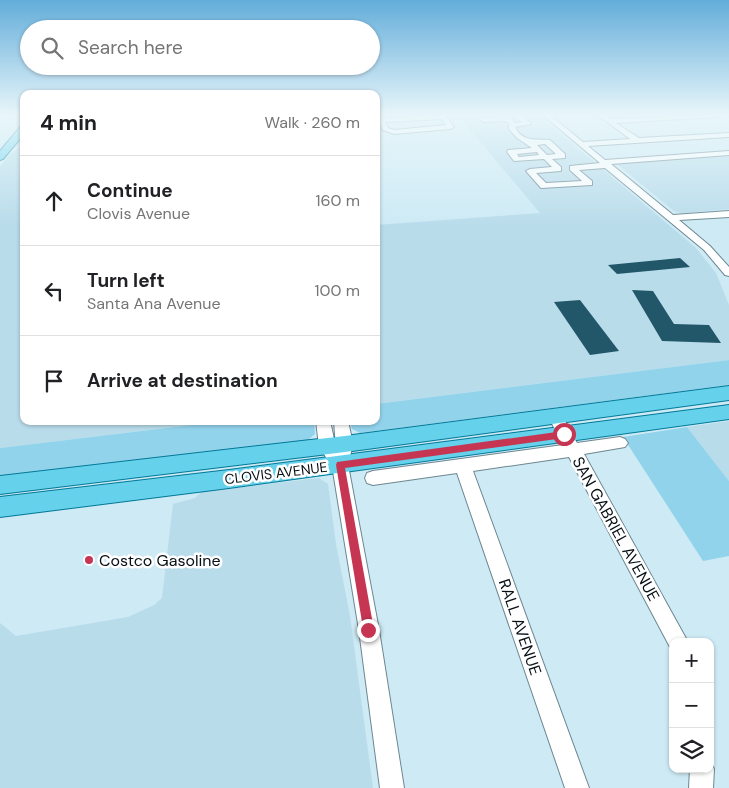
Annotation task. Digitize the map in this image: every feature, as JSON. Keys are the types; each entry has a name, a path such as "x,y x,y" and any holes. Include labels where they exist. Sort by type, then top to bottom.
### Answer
{"main road":[{"name":"CLOVIS AVENUE","path":"0,485 336,445 729,393"},
{"name":"CLOVIS AVENUE","path":"0,506 340,465 569,442 729,412"}],"street":[{"path":"514,152 511,152 517,159 562,156 557,152"},
{"path":"540,152 558,169"},
{"path":"592,152 707,248 729,273"},
{"path":"573,168 589,182 544,186 530,171 729,153"},
{"path":"672,218 729,214"},
{"name":"SAN GABRIEL AVENUE","path":"554,416 676,638"},
{"path":"326,425 336,445 340,465 392,788"},
{"path":"336,445 340,425"},
{"path":"373,478 464,466 569,442 620,443"},
{"name":"RALL AVENUE","path":"464,466 577,788"},
{"path":"701,788 702,773"}],"shaded area":[{"path":"12,152 20,152 20,425 192,425 0,448 0,167"},
{"path":"489,152 582,152 696,248 716,273 729,305 729,360 380,404 380,225 540,213"},
{"path":"729,155 729,209 682,213 674,211 617,164"},
{"path":"729,360 729,385 360,433 352,429 351,425 380,425 380,404"},
{"path":"729,421 729,481 687,427"},
{"path":"192,425 314,425 315,434 308,440 0,477 0,448"},
{"path":"687,427 729,481 729,556 703,561 623,437"},
{"path":"319,478 328,484 336,544 350,616 373,788 0,788 0,623 16,636 128,617 154,605 162,598 173,504 195,498 201,492"}],"building":[{"path":"680,258 690,267 617,274 608,265"},
{"path":"632,290 653,291 674,324 709,325 721,343 662,341"},
{"path":"580,300 619,351 590,355 554,302"}],"place":[{"name":"Costco Gasoline","path":"89,560"}],"route":[{"path":"368,630 340,465 564,434"}]}
